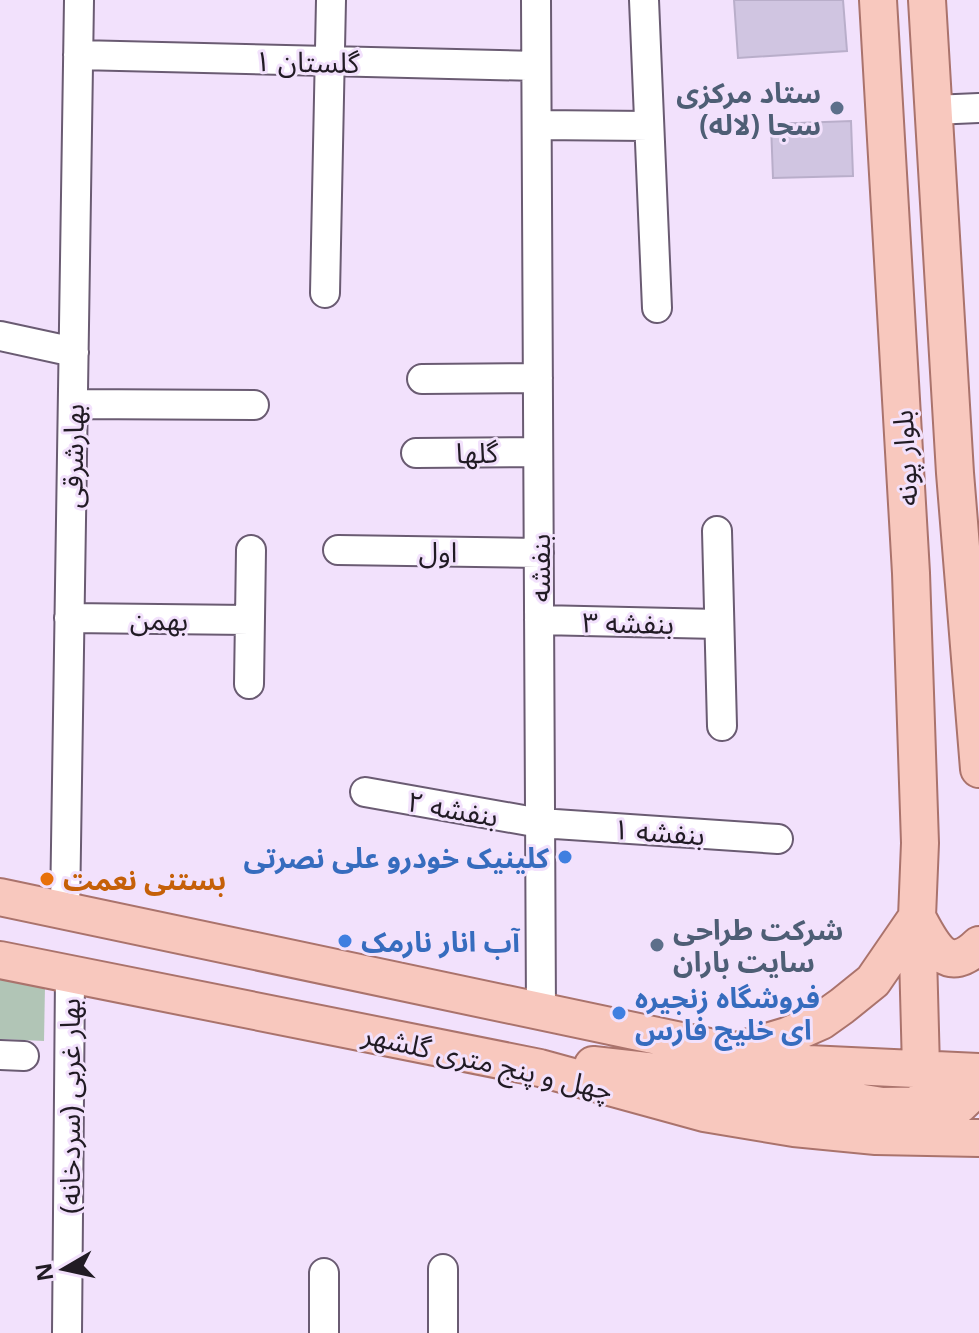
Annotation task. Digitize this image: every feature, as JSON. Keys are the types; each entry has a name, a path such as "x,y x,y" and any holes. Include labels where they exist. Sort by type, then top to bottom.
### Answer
{"main road":[{"name":"بلوار پونه","path":"878,0 911,573 920,843 917,917 921,1068"},
{"name":"بلوار پونه","path":"927,0 955,473 979,769"},
{"name":"چهل و پنج متری گلشهر","path":"0,897 733,1052 808,1064 979,1072"},
{"path":"733,1052 787,1036 821,1021 842,1006 873,981 917,917 935,949 954,960 967,957 979,945"},
{"name":"چهل و پنج متری گلشهر","path":"0,960 540,1068 704,1113 794,1128 876,1136 979,1138"},
{"path":"540,1068 598,1064 882,1106 972,1103"},
{"path":"882,1106 890,1100 895,1083 886,1067"},
{"path":"921,1068 930,1090 972,1103"}],"street":[{"name":"بهارشرقی","path":"65,911 79,0"},
{"path":"325,293 331,0"},
{"name":"بنفشه","path":"536,0 541,1011"},
{"path":"644,0 657,308"},
{"name":"گلستان ۱","path":"78,55 536,66"},
{"path":"933,110 979,108"},
{"path":"537,125 649,126"},
{"path":"0,336 74,352"},
{"path":"422,379 538,378"},
{"path":"73,404 254,405"},
{"name":"گلها","path":"416,453 538,452"},
{"path":"717,531 722,726"},
{"path":"249,684 251,550"},
{"name":"اول","path":"338,550 539,553"},
{"name":"بهمن","path":"69,618 249,620"},
{"name":"بنفشه ۳","path":"539,620 718,624"},
{"name":"بنفشه ۲","path":"365,792 540,823"},
{"name":"بنفشه ۱","path":"540,823 778,839"},
{"name":"بهار غربی (سردخانه)","path":"67,1333 70,976"},
{"path":"443,1269 443,1333"},
{"path":"324,1273 324,1333"}],"green space":[{"path":"0,977 45,986 44,1041 0,1039"}],"building":[{"path":"734,0 843,0 847,51 738,58"},
{"path":"851,121 853,176 773,178 771,124"}],"place":[{"name":"ستاد مرکزی سجا (لاله)","path":"837,108"},
{"name":"کلینیک خودرو علی نصرتی","path":"565,857"},
{"name":"بستنی نعمت","path":"47,879"},
{"name":"آب انار نارمک","path":"345,941"},
{"name":"شرکت طراحی سایت باران","path":"657,945"},
{"name":"فروشگاه زنجیره ای خلیج فارس","path":"619,1013"}]}
